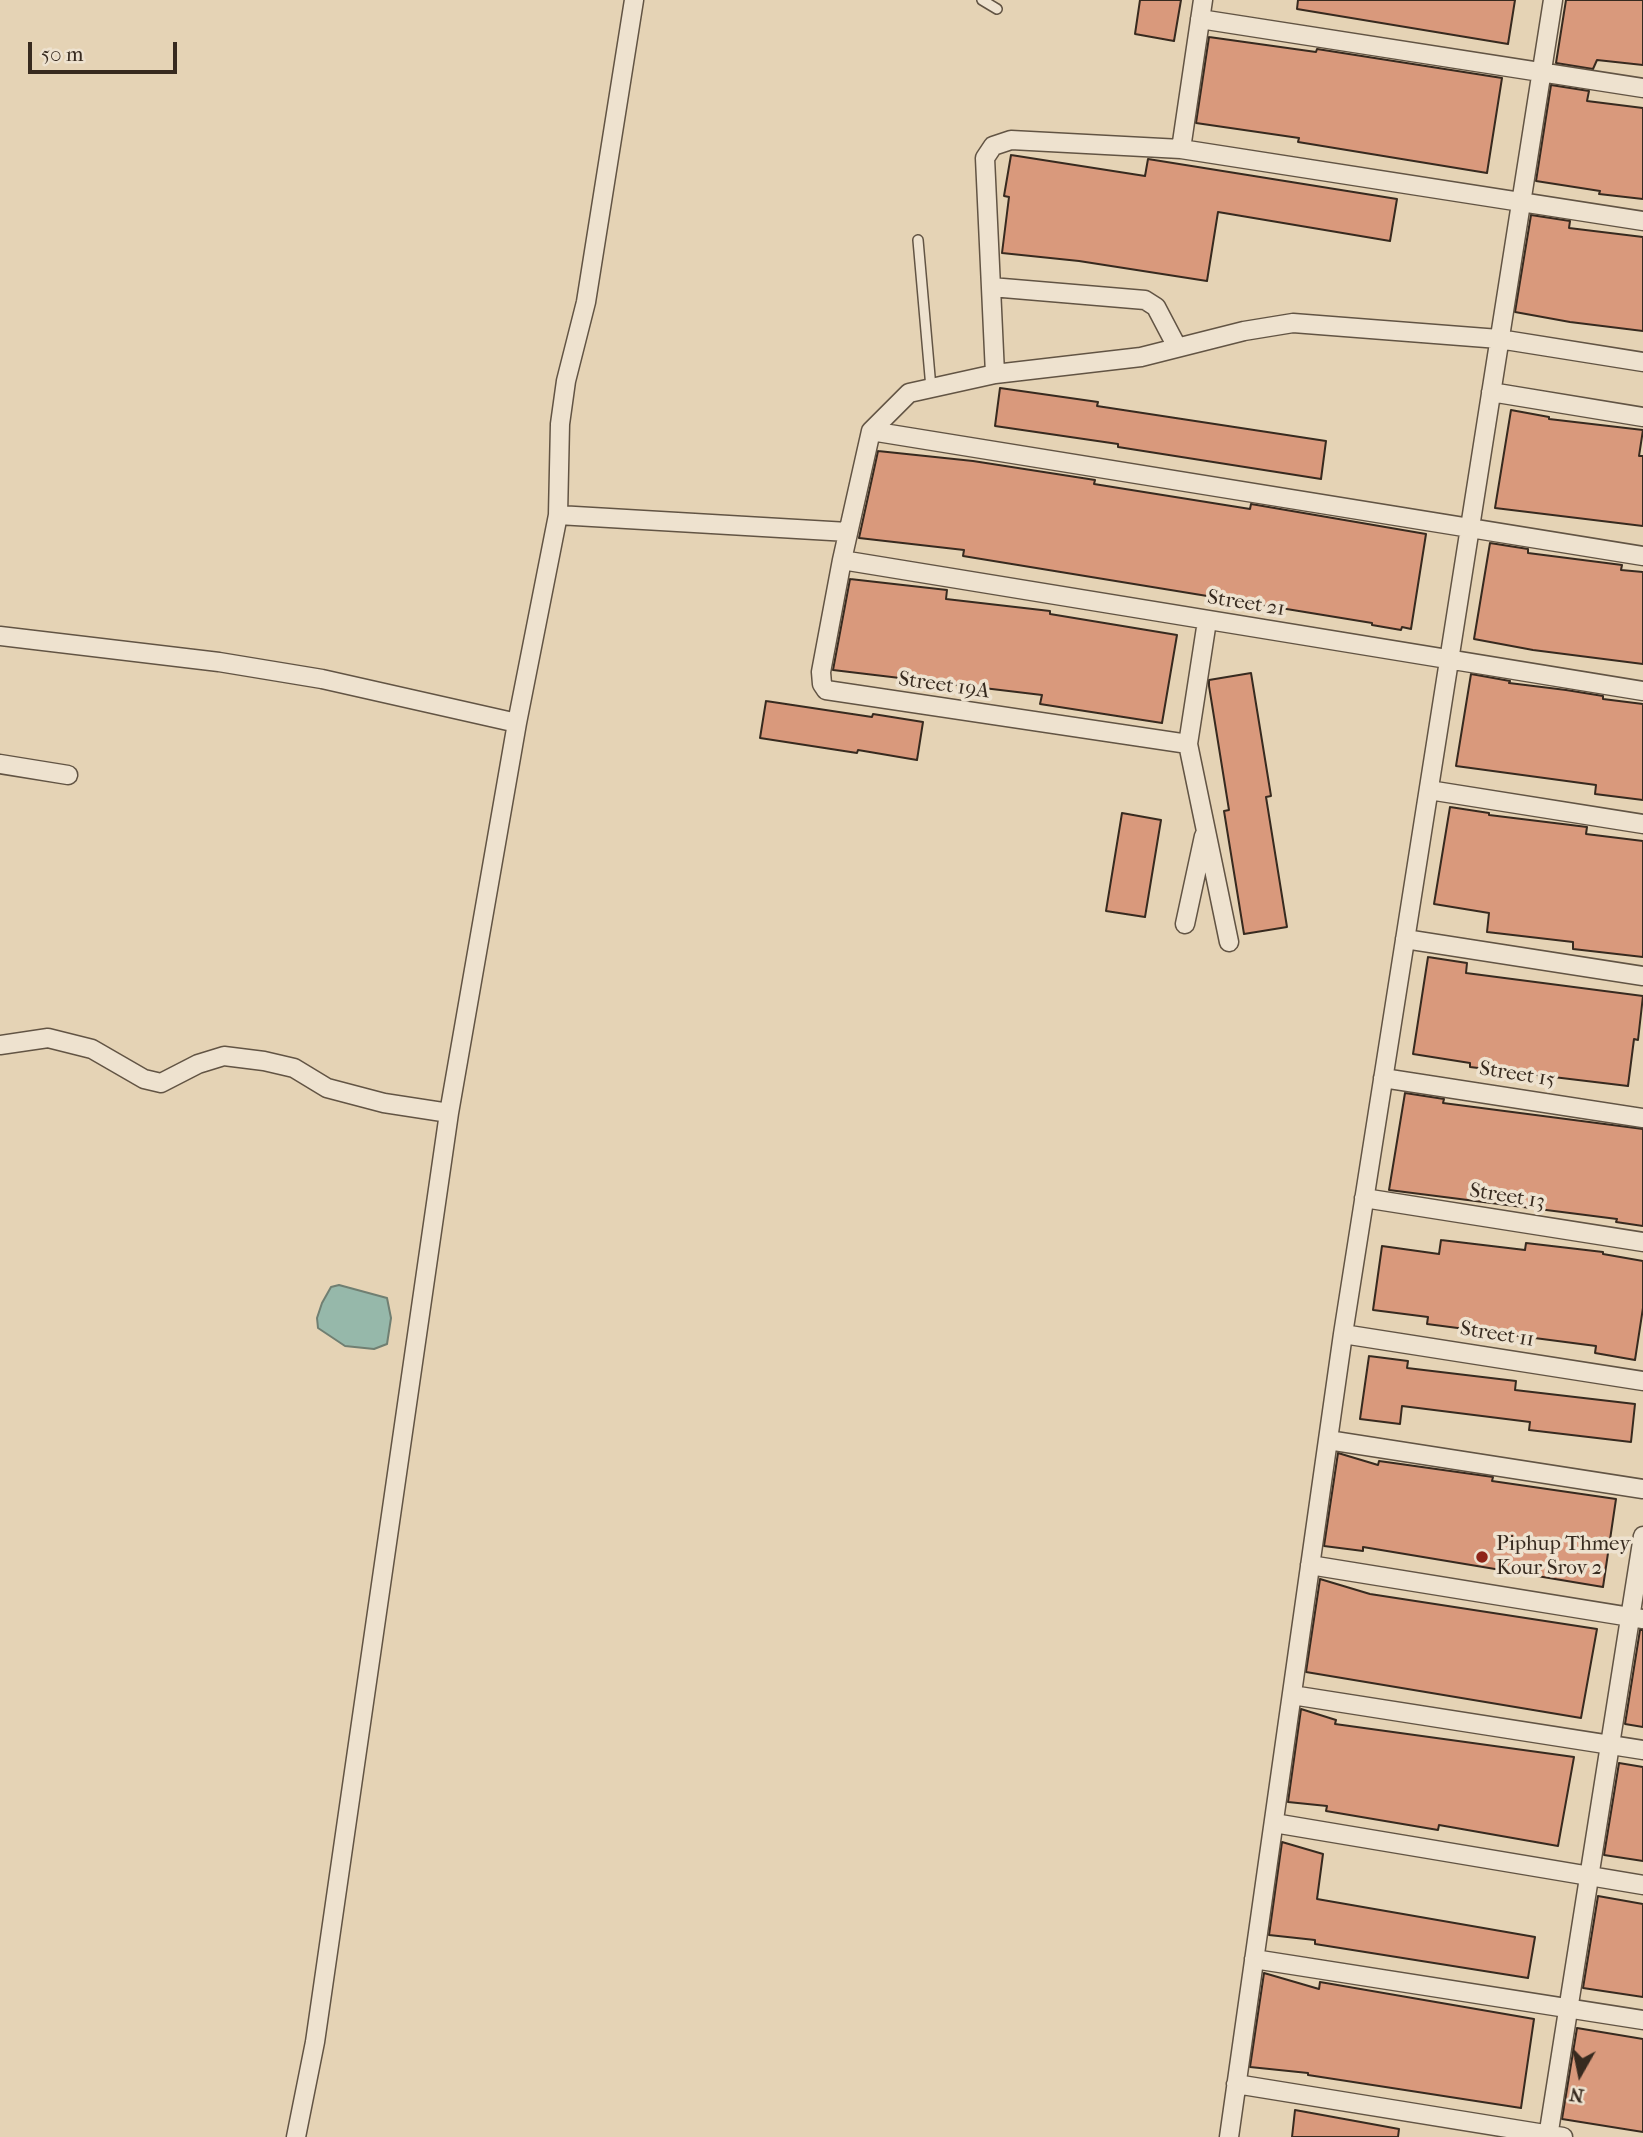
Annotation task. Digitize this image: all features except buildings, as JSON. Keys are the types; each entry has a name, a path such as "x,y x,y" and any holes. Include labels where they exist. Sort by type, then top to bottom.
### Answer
{"street":[{"path":"296,2137 315,2042 449,1113 517,723 558,514 560,424 566,381 586,302 634,0"},
{"path":"1181,149 1203,0"},
{"path":"1229,2137 1343,1334 1553,0"},
{"path":"1200,19 1643,88"},
{"path":"995,373 985,158 993,145 1011,140 1181,149 1643,221"},
{"path":"991,287 1145,300 1156,307 1177,347"},
{"path":"842,561 871,431 909,393 995,373 1141,356 1244,331 1293,323 1499,339 1643,362"},
{"path":"1491,392 1643,417"},
{"path":"871,431 1643,556"},
{"path":"558,514 848,532"},
{"name":"Street 21","path":"842,561 1643,691"},
{"name":"Street 19A","path":"842,561 821,672 822,684 826,690 1188,744"},
{"path":"1208,621 1188,744 1229,942"},
{"path":"0,636 219,662 322,679 517,723"},
{"path":"0,764 68,775"},
{"path":"1429,790 1643,824"},
{"path":"1185,924 1206,829"},
{"path":"1405,939 1643,976"},
{"path":"0,1045 48,1038 92,1049 145,1079 161,1083 198,1064 223,1056 264,1061 294,1068 327,1088 384,1103 449,1113"},
{"name":"Street 15","path":"1383,1078 1643,1118"},
{"name":"Street 13","path":"1364,1198 1643,1242"},
{"name":"Street 11","path":"1343,1334 1643,1381"},
{"path":"1328,1440 1643,1489"},
{"path":"1237,2084 1553,2136 1568,2008 1610,1745 1637,1618 1643,1536"},
{"path":"1310,1565 1637,1618"},
{"path":"1292,1695 1643,1751"},
{"path":"1273,1823 1643,1885"},
{"path":"1254,1959 1643,2020"}],"lane":[{"path":"982,0 997,9"},
{"path":"918,240 931,388"}],"shaded area":[{"path":"339,1285 387,1298 391,1318 387,1344 374,1349 345,1346 318,1328 317,1318 322,1303 331,1287"}],"place":[{"name":"Piphup Thmey Kour Srov 2","path":"1482,1557"}]}
